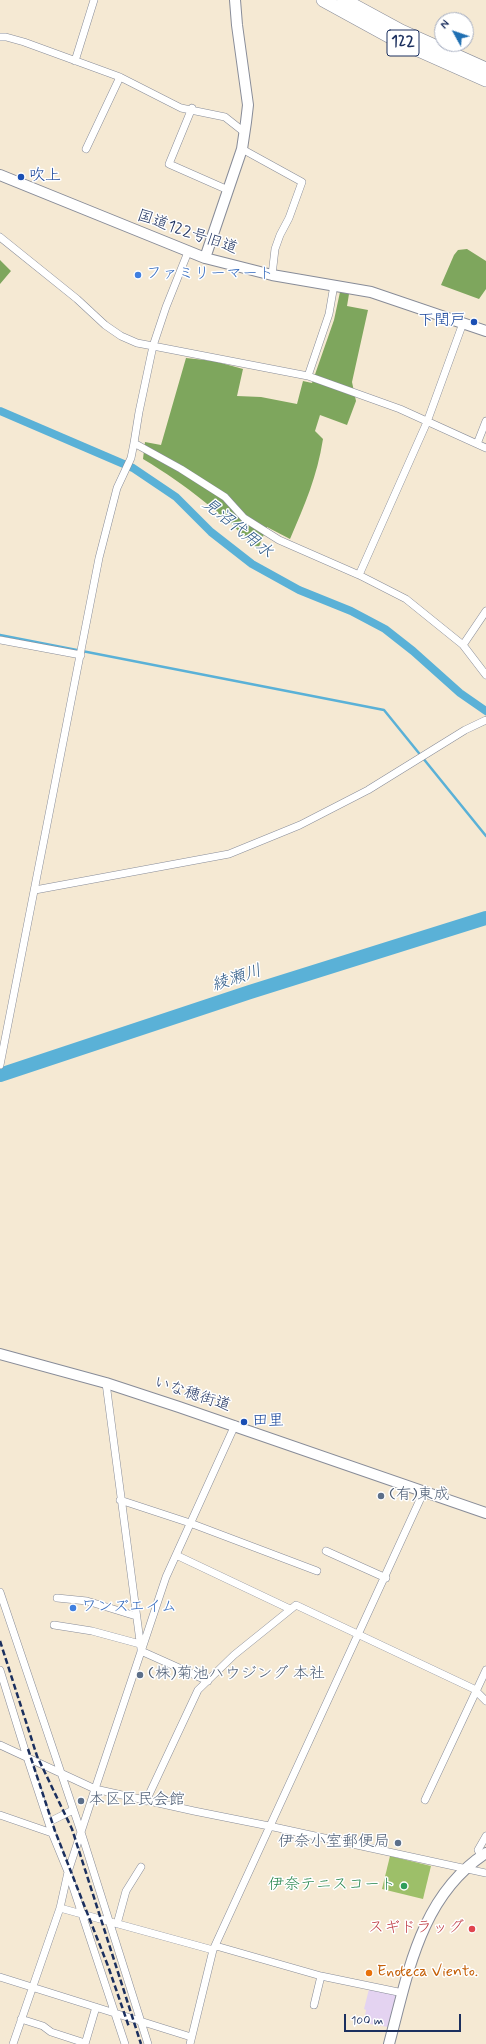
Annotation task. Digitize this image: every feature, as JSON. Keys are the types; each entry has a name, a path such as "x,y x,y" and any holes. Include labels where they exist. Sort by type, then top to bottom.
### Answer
{"highway":[{"name":"122","path":"323,0 396,40 486,80"},
{"name":"122","path":"344,0 401,31 486,69"}],"street":[{"path":"75,61 94,0"},
{"path":"205,258 242,149 248,105 236,25 235,0"},
{"path":"0,37 6,37 24,42 120,77 181,108 192,108 225,116 244,132"},
{"path":"86,149 120,77"},
{"path":"192,108 169,164 228,190"},
{"path":"242,149 302,182 277,242 272,275"},
{"name":"国道122号旧道","path":"0,175 205,258 272,275 371,292 486,331"},
{"path":"0,237 77,299 105,325 121,336 153,346 308,376 400,409 486,448"},
{"path":"0,1065 81,655 98,558 117,488 130,460 153,346 166,307 188,252"},
{"path":"308,376 329,314 334,285"},
{"path":"359,575 427,422 463,323"},
{"path":"477,444 486,421"},
{"path":"134,443 181,469 225,497 244,518 279,540 359,575 406,599 463,645 486,675"},
{"path":"463,645 486,611"},
{"path":"0,640 81,655"},
{"path":"35,890 229,854 300,825 368,790 465,730 486,720"},
{"name":"いな穂街道","path":"0,1354 106,1383 486,1513"},
{"path":"106,1383 120,1500 141,1647"},
{"path":"13,2044 60,1908 68,1872 141,1647 166,1577 235,1426"},
{"path":"0,1977 115,2013 190,2040 214,1948 269,1826 386,1578 424,1491"},
{"path":"120,1500 190,1523 317,1571"},
{"path":"326,1551 386,1578"},
{"path":"176,1555 290,1609"},
{"path":"0,1592 73,1810 114,1923 148,2044"},
{"path":"57,1598 87,1601 136,1616"},
{"path":"146,1801 198,1690 234,1655 296,1605 477,1690 486,1701"},
{"path":"54,1625 92,1631 141,1647 208,1681"},
{"path":"0,1670 52,1833 68,1872 125,2044"},
{"path":"425,1800 486,1670"},
{"path":"0,1745 95,1789 486,1873"},
{"path":"49,1822 73,1810"},
{"path":"0,1815 52,1833"},
{"path":"389,2044 418,1940 427,1920 441,1896 466,1868 484,1854 478,1850 486,1836"},
{"path":"114,1923 126,1891 141,1867"},
{"path":"60,1908 322,1976 403,1993"},
{"path":"314,2005 322,1976"},
{"path":"21,2019 43,2026 52,2032 85,2043 96,2007"}],"shaded area":[{"path":"369,1989 396,1994 388,2027 364,2023 366,2010 364,2009"}],"green space":[{"path":"467,249 486,261 486,289 479,299 441,285 454,255 458,250"},
{"path":"0,260 11,271 0,284"},
{"path":"340,292 349,294 347,306 368,310 352,382 356,401 347,425 320,415 315,431 323,439 317,466 314,478 290,539 267,527 258,549 204,501 143,459 145,442 161,445 186,358 214,361 243,369 237,396 261,397 297,404 303,381 312,383 334,320"},
{"path":"390,1856 431,1866 423,1899 382,1889"}],"waterway":[{"name":"見沼代用水","path":"0,411 133,468 176,497 211,532 252,564 299,590 351,611 385,629 413,651 460,693 486,711"},
{"path":"0,635 384,710 486,836"},
{"name":"綾瀬川","path":"0,1075 250,992 486,918"}],"railway":[{"path":"0,1641 37,1756 72,1829 141,2044"},
{"path":"28,1749 55,1831 108,1966 129,2027"}],"place":[{"name":"吹上","path":"21,177"},
{"name":"ファミリーマート","path":"138,275"},
{"name":"下閏戸","path":"474,322"},
{"name":"田里","path":"244,1422"},
{"name":"(有)東成","path":"381,1496"},
{"name":"ワンズエイム","path":"73,1608"},
{"name":"(株)菊池ハウジング 本社","path":"140,1675"},
{"name":"本区区民会館","path":"81,1801"},
{"name":"伊奈小室郵便局","path":"398,1843"},
{"name":"伊奈テニスコート","path":"404,1886"},
{"name":"スギドラッグ","path":"472,1929"},
{"name":"Enoteca Viento.","path":"369,1973"}]}
